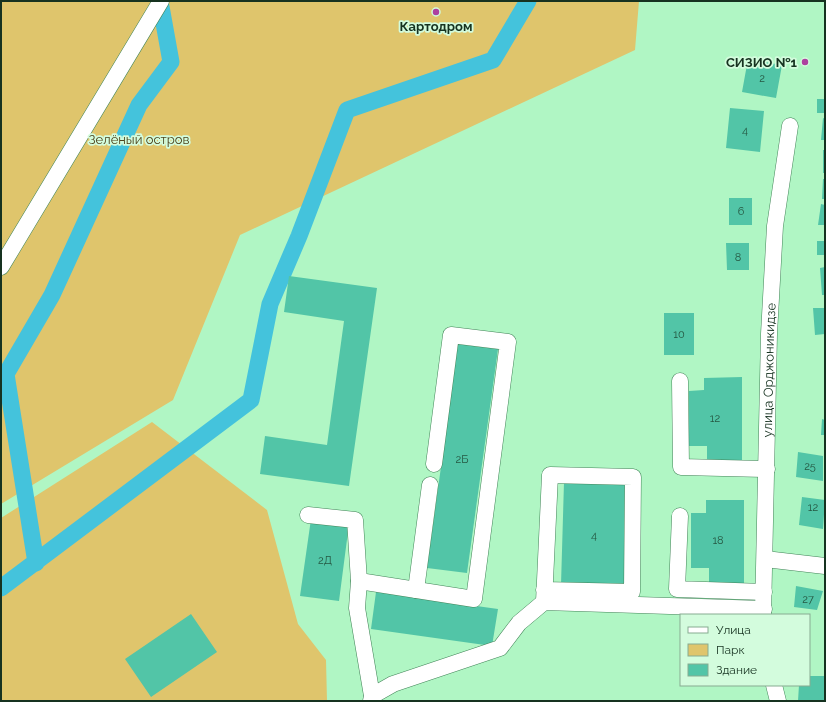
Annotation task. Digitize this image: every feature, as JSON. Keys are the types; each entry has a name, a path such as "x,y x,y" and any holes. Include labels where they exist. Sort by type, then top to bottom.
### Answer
{"street":[{"path":"1,266 161,1"},
{"name":"улица Орджоникидзе","path":"763,612 769,334 775,226 790,126"},
{"path":"359,581 474,599 508,342 451,335 434,464"},
{"path":"680,381 681,466 767,470"},
{"path":"308,515 355,520 359,581 357,608 371,699 392,684 500,648 519,623 544,596 550,475 633,477 632,592 544,596"},
{"path":"416,590 430,486"},
{"path":"680,516 677,589 764,592"},
{"path":"765,559 825,566"},
{"path":"544,596 763,612"},
{"path":"774,686 778,701"}],"green space":[{"name":"Зелёный остров","path":"1,1 639,1 635,50 240,235 173,400 1,504"},
{"path":"152,422 267,510 298,624 326,660 327,701 1,701 1,518"}],"building":[{"path":"748,59 782,65 776,98 742,92"},
{"path":"817,99 825,99 825,113 817,113"},
{"path":"730,108 764,111 760,152 726,148"},
{"path":"823,118 825,119 825,140 821,140"},
{"path":"823,150 825,150 825,173 823,173"},
{"path":"823,179 825,179 825,199 822,199"},
{"path":"729,198 752,198 752,225 729,225"},
{"path":"821,204 825,205 825,225 818,225"},
{"path":"817,241 825,241 825,255 817,255"},
{"path":"726,243 749,243 749,270 727,270"},
{"path":"825,267 825,295 822,295 820,268"},
{"path":"289,276 377,288 349,486 260,474 265,436 327,445 344,321 284,312"},
{"path":"813,308 825,308 825,334 815,335"},
{"path":"664,313 694,313 694,355 664,355"},
{"path":"458,344 498,349 467,573 427,568"},
{"path":"742,377 742,462 707,462 707,446 689,446 689,391 704,390 704,378"},
{"path":"822,419 825,420 825,435 821,435"},
{"path":"798,452 823,456 823,481 796,477"},
{"path":"564,482 628,484 625,587 561,585"},
{"path":"802,497 825,500 823,529 799,525"},
{"path":"706,500 744,500 744,584 709,584 709,568 691,568 691,513 706,513"},
{"path":"311,519 349,524 339,601 300,596"},
{"path":"796,586 823,591 817,610 794,607"},
{"path":"376,592 498,609 492,646 371,629"},
{"path":"191,614 217,652 151,697 125,659"},
{"path":"810,676 825,676 825,701 798,701 799,686 810,686"}],"waterway":[{"path":"36,563 6,374 52,295 139,105 171,62 160,1"},
{"path":"1,588 251,400 270,304 299,236 347,110 493,60 528,1"}],"place":[{"name":"Картодром","path":"436,12"},
{"name":"СИЗИО №1","path":"805,62"}]}
